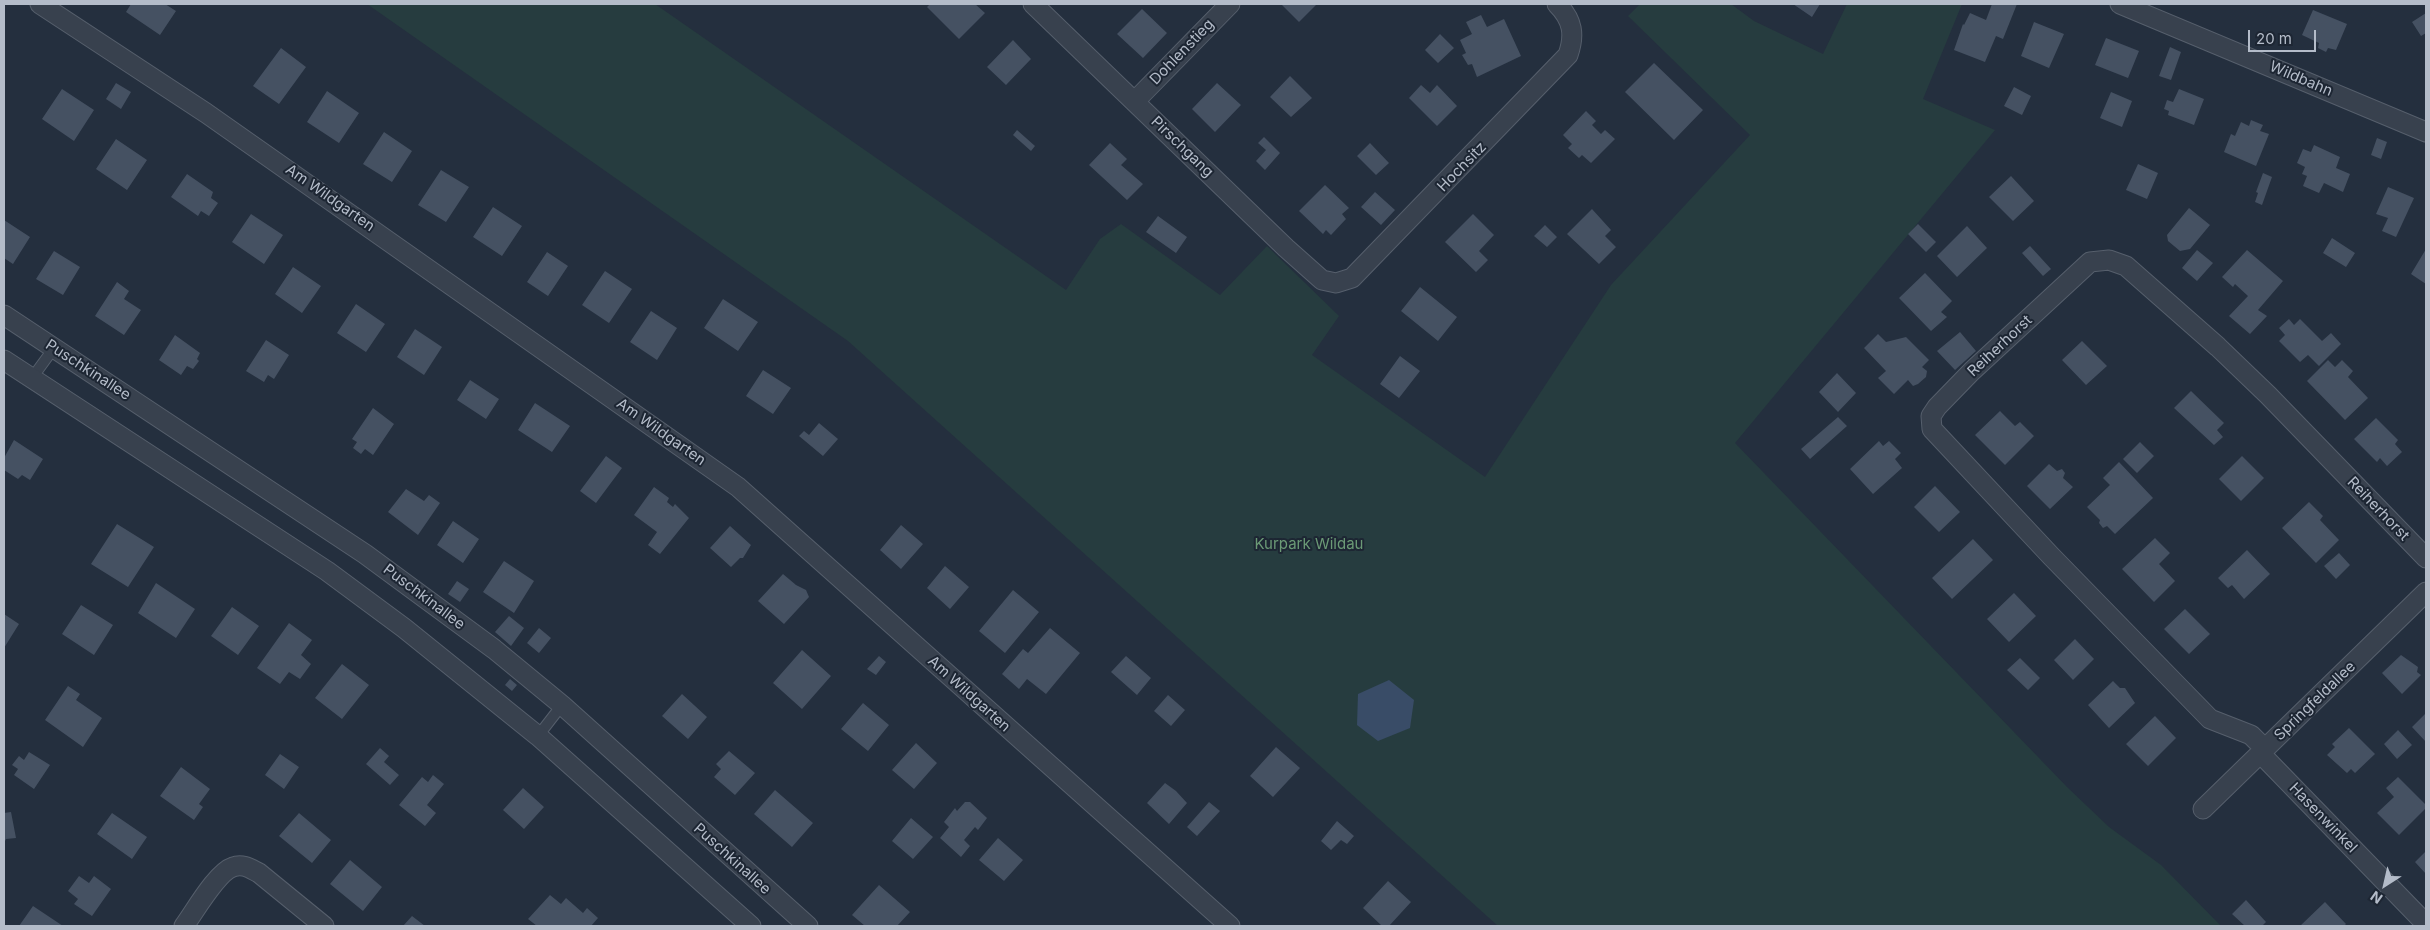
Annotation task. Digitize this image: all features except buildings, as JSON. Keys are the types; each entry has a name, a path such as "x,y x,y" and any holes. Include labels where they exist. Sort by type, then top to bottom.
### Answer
{"street":[{"name":"Am Wildgarten","path":"40,4 206,113 370,226 738,487 1230,926"},
{"name":"Pirschgang","path":"1032,4 1286,248 1322,280 1336,283"},
{"name":"Dohlenstieg","path":"1135,101 1230,4"},
{"name":"Hochsitz","path":"1336,283 1352,278 1450,179 1568,55 1574,37 1565,12 1557,4"},
{"name":"Wildbahn","path":"2120,4 2426,132"},
{"name":"Reiherhorst","path":"2263,752 2251,736 2210,718 2044,549 1932,429 1931,416 1937,408 1972,371 2090,262 2110,260 2126,266 2218,347 2426,558"},
{"name":"Puschkinallee","path":"4,315 365,554 494,650 562,705 808,926"},
{"path":"4,360 327,571 442,657 538,736 751,926"},
{"name":"Springfeldallee","path":"2203,808 2263,752 2426,592"},
{"name":"Hasenwinkel","path":"2263,752 2426,924"},
{"path":"184,926 223,872 240,866 250,867 259,873 324,926"}],"lane":[{"path":"32,378 54,348"},
{"path":"538,736 562,705"}],"green space":[{"name":"Kurpark Wildau","path":"367,4 655,4 1066,290 1100,239 1121,224 1220,295 1267,246 1339,316 1312,355 1485,477 1611,285 1750,135 1628,16 1640,4 1731,4 1754,21 1823,54 1847,4 1962,4 1923,99 1995,130 1735,443 2067,787 2109,827 2161,865 2221,926 1498,926 848,341"}],"water":[{"path":"1389,680 1414,700 1410,728 1378,741 1357,725 1358,694"}]}
